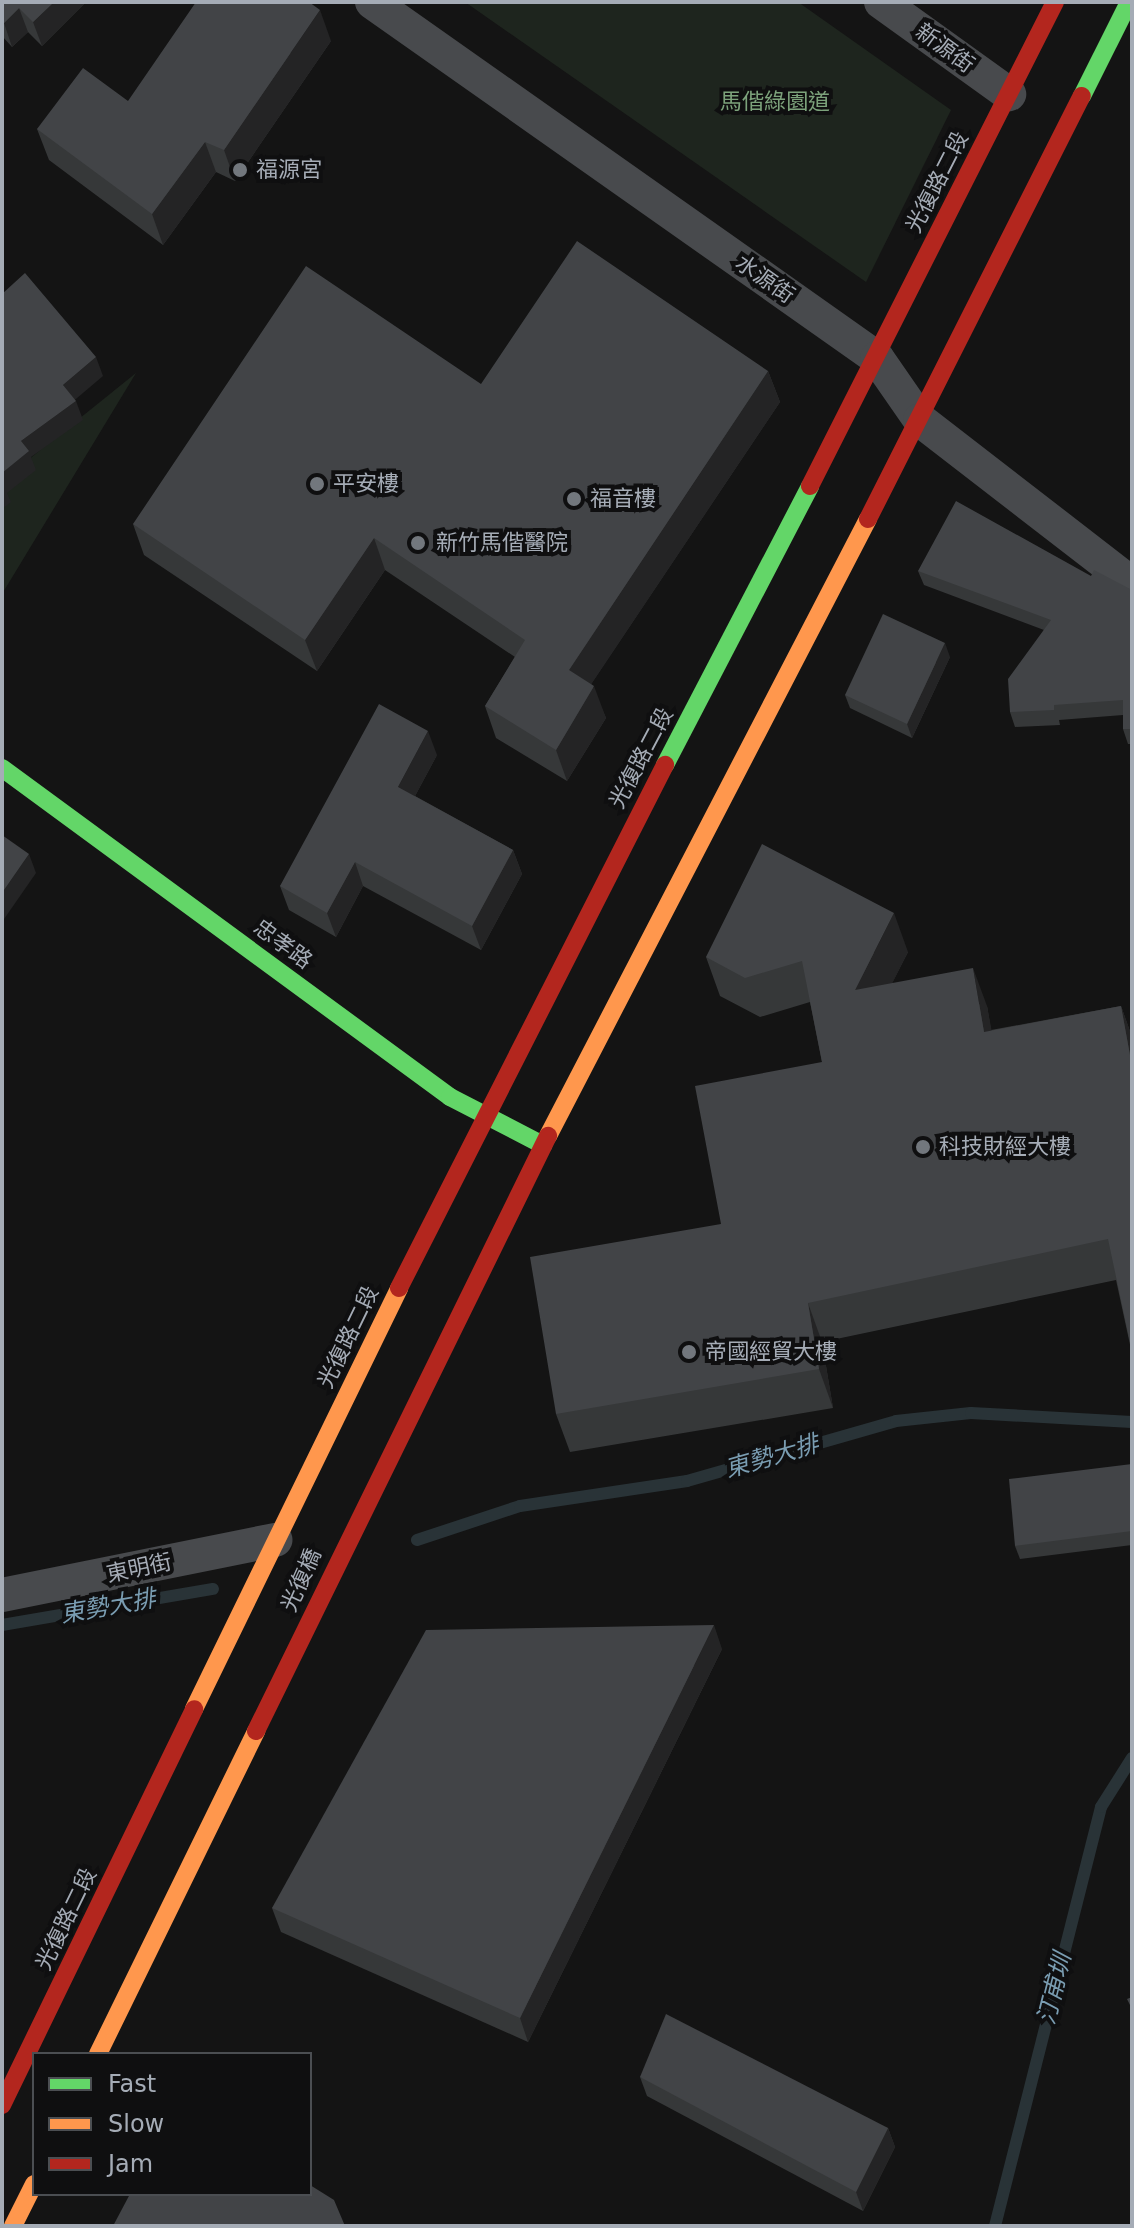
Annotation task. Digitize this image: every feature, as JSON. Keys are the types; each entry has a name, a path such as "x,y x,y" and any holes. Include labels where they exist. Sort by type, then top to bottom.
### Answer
{"main road":[{"name":"光復路二段","path":"276,1540 484,1112 877,358 1055,2"},
{"path":"543,1145 920,420 1129,2"},
{"name":"忠孝路","path":"2,768 450,1097 543,1145"},
{"name":"光復橋","path":"99,2052 298,1645 348,1535 543,1145"},
{"name":"光復橋","path":"237,1625 276,1540"},
{"name":"光復路二段","path":"2,2105 237,1625"},
{"path":"13,2226 32,2188"}],"street":[{"name":"水源街","path":"372,2 877,358 920,420 1132,584"},
{"name":"新源街","path":"881,2 1009,94"},
{"name":"東明街","path":"2,1595 276,1540"}],"green space":[{"name":"馬偕綠園道","path":"465,2 798,2 951,110 866,282"},
{"path":"136,373 2,594 2,497 28,460"}],"building":[{"path":"2,2 54,2 33,22 19,8 4,23"},
{"path":"196,2 309,2 320,10 224,150 205,142 152,214 37,129 83,68 128,101"},
{"path":"577,241 768,371 569,670 594,686 556,750 485,706 525,640 374,538 305,640 133,524 306,266 481,384"},
{"path":"25,273 96,357 63,385 76,401 21,441 29,451 2,473 2,294"},
{"path":"956,501 1091,576 1094,570 1132,590 1132,729 1123,729 1123,700 1054,705 1054,710 1010,712 1008,679 1051,620 918,571"},
{"path":"883,614 945,643 907,724 845,695"},
{"path":"379,704 428,731 398,787 513,850 472,926 355,862 327,913 280,886"},
{"path":"2,835 29,854 2,893"},
{"path":"762,844 894,913 855,990 973,968 984,1032 1121,1006 1132,1066 1132,1352 1108,1239 808,1303 819,1369 556,1414 530,1257 721,1224 695,1086 822,1062 802,961 745,978 706,957"},
{"path":"1132,1464 1132,1531 1015,1546 1009,1479"},
{"path":"714,1625 520,2018 272,1908 426,1630"},
{"path":"666,2014 888,2128 856,2192 640,2077"},
{"path":"312,2186 334,2200 345,2226 113,2226 129,2196 312,2196"}],"waterway":[{"name":"東勢大排","path":"417,1540 520,1506 687,1481 896,1421 971,1413 1132,1422"},
{"name":"東勢大排","path":"2,1625 213,1589"},
{"name":"汀甫圳","path":"995,2226 1101,1807 1132,1758"}],"traffic: fast":[{"path":"1082,96 1129,2"},
{"path":"665,765 810,486"},
{"path":"2,768 450,1097 543,1145"}],"traffic: slow":[{"path":"548,1136 868,519"},
{"path":"194,1709 399,1288"},
{"path":"99,2052 256,1731"},
{"path":"13,2226 32,2188"}],"traffic: jam":[{"path":"810,486 1055,2"},
{"path":"868,519 1082,96"},
{"path":"399,1288 665,765"},
{"path":"256,1731 548,1136"},
{"path":"2,2105 194,1709"}],"place":[{"name":"福源宮","path":"240,170"},
{"name":"平安樓","path":"317,484"},
{"name":"福音樓","path":"574,499"},
{"name":"新竹馬偕醫院","path":"418,543"},
{"name":"科技財經大樓","path":"923,1147"},
{"name":"帝國經貿大樓","path":"689,1352"}]}
